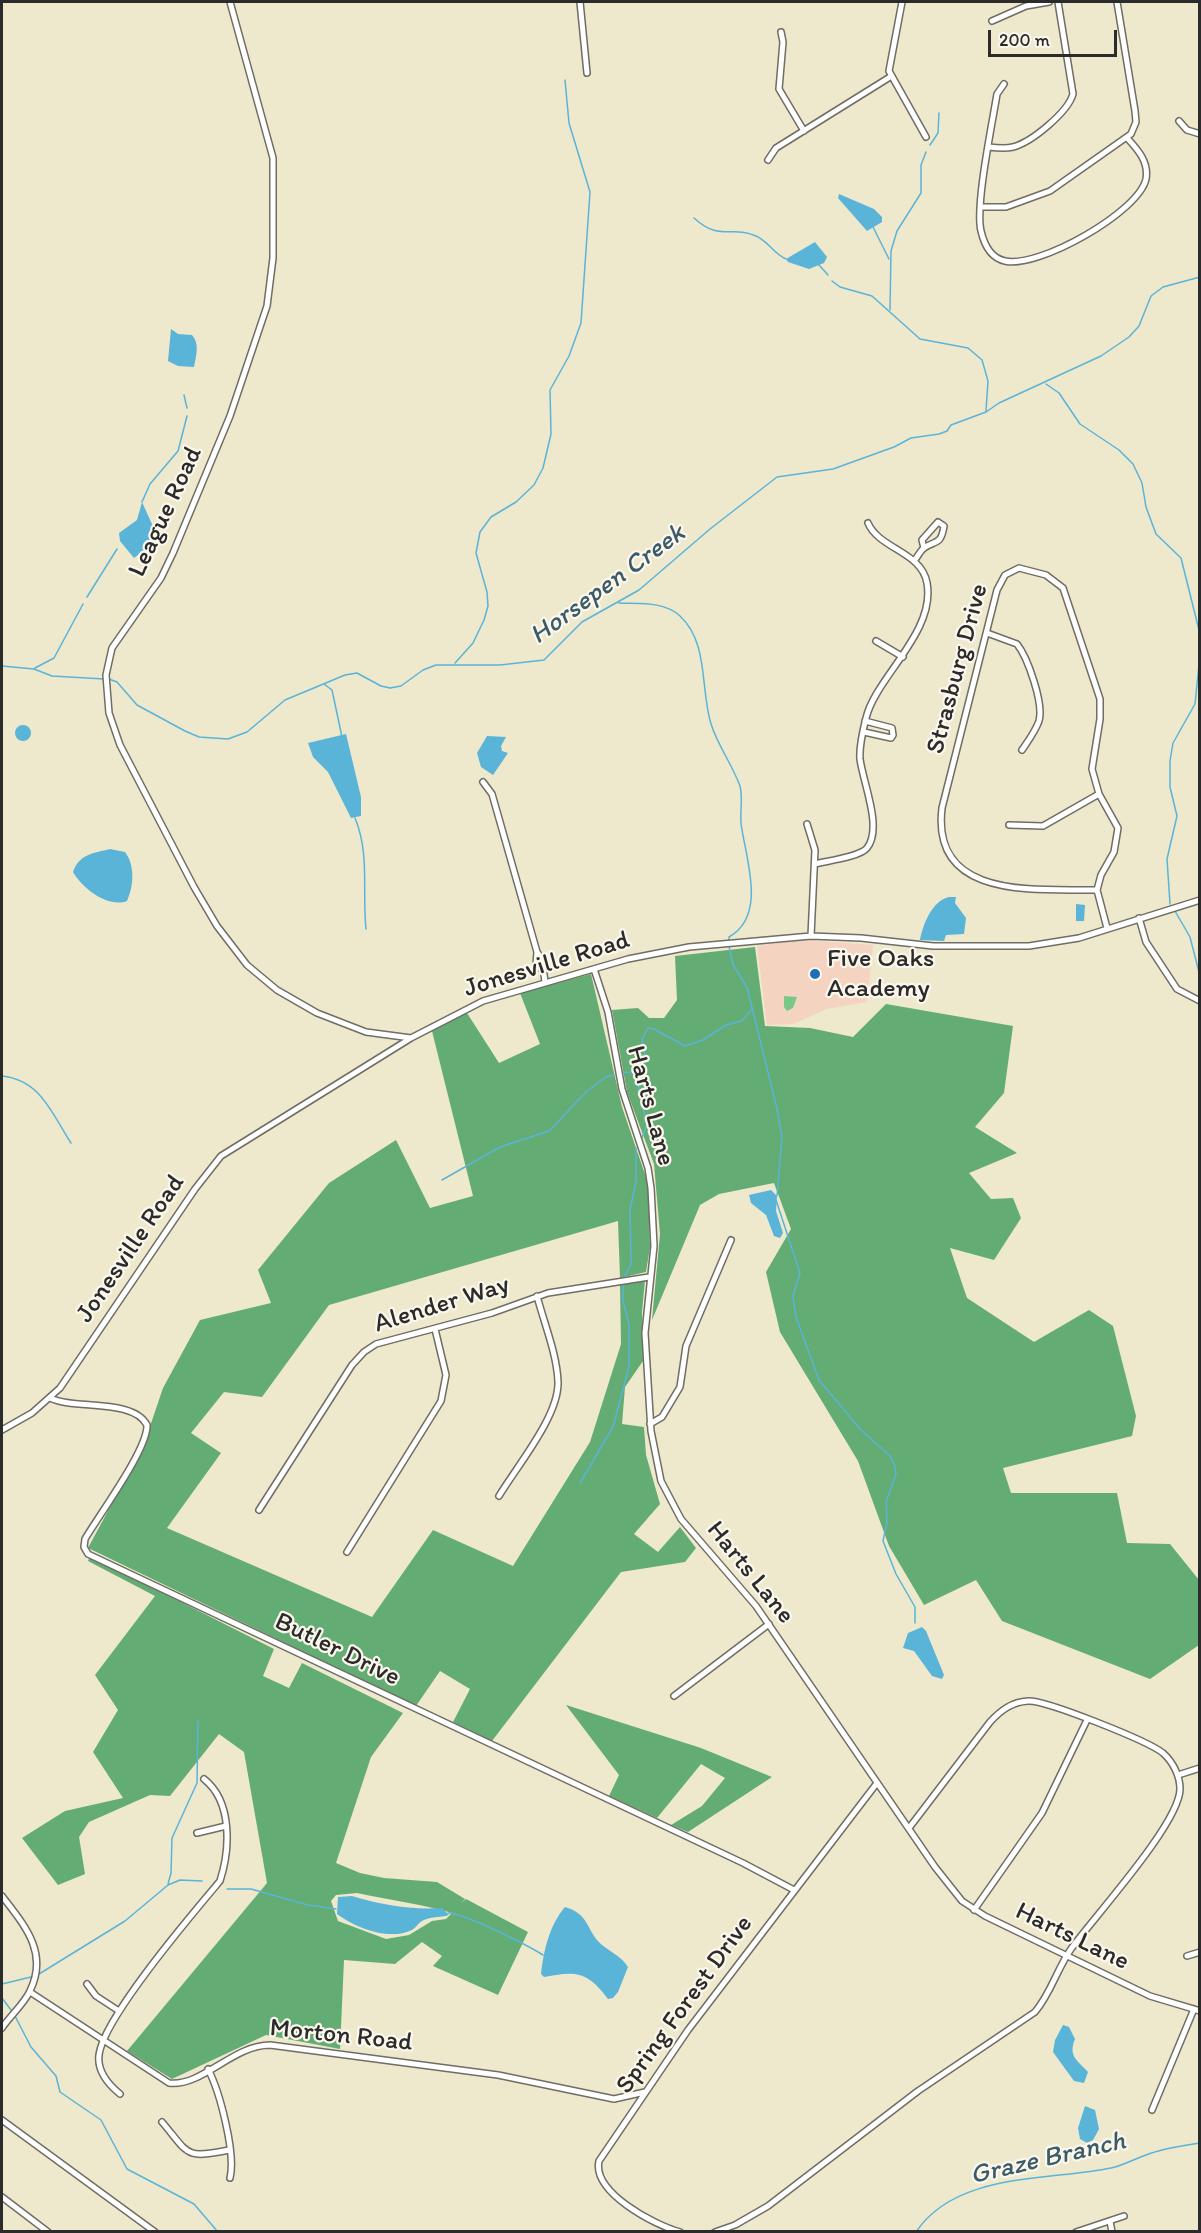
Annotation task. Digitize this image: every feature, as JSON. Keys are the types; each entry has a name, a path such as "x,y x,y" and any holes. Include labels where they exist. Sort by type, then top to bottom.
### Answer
{"street":[{"name":"League Road","path":"230,2 273,158 273,258 267,306 247,370 191,513 161,578 115,641 105,686 109,713 120,745 194,887 241,958 264,980 317,1013 366,1032 411,1038"},
{"path":"580,2 587,73"},
{"path":"902,2 890,56 890,77 926,137"},
{"path":"992,21 1026,6 1049,2"},
{"path":"989,147 1016,147 1070,105 1073,94 1058,2"},
{"path":"981,207 1006,207 1050,191 1128,139 1136,122 1117,2"},
{"path":"781,32 783,42 779,89 804,131"},
{"path":"768,160 776,148 890,77"},
{"path":"1004,84 997,94 981,207 981,233 991,253 998,258 1015,262 1028,260 1068,245 1131,204 1140,192 1145,180 1146,168 1142,156 1128,139"},
{"path":"1179,121 1187,130 1200,134"},
{"path":"914,561 924,548 934,545 943,534 944,526 938,522 922,540 924,548"},
{"path":"815,864 859,853 866,849 873,835 860,757 865,721 874,700 903,657 922,615 927,597 927,583 914,561 872,532 868,523"},
{"name":"Strasburg Drive","path":"1027,568 1051,578 1063,588 1100,699 1100,719 1092,769 1099,794 1116,820 1118,838 1096,891 1005,886 981,882 960,868 944,843 940,824 942,808 987,633 1001,579 1010,571 1027,568"},
{"path":"987,633 1017,644 1033,682 1040,707 1039,719 1022,750"},
{"path":"876,641 903,657"},
{"path":"864,732 881,738 891,738 894,735 892,728 865,721"},
{"path":"483,783 492,794 537,952 542,959 545,982"},
{"path":"1009,825 1043,826 1099,794"},
{"path":"807,824 814,842 815,864 811,936"},
{"path":"1096,891 1107,928"},
{"name":"Jonesville Road","path":"2,1430 32,1413 50,1398 70,1376 195,1189 221,1156 411,1038 483,1001 659,952 811,936 861,938 933,946 1004,947 1060,942 1200,900"},
{"path":"1139,918 1146,942 1177,989 1200,1001"},
{"name":"Harts Lane","path":"594,969 608,1012 627,1110 650,1176 654,1233 645,1333 650,1424 657,1471 674,1509 769,1624 949,1887 974,1910 1150,1996 1197,2010"},
{"path":"650,1424 662,1417 680,1387 686,1346 732,1240"},
{"name":"Alender Way","path":"260,1510 360,1355 376,1344 492,1313 537,1296 649,1277"},
{"path":"498,1496 548,1418 557,1397 557,1374 537,1296"},
{"path":"346,1552 441,1401 446,1374 435,1329"},
{"name":"Butler Drive","path":"50,1398 67,1404 118,1408 136,1414 147,1425 145,1436 130,1466 85,1539 84,1547 88,1554 743,1863 794,1890"},
{"path":"674,1696 769,1624"},
{"path":"715,2232 735,2225 759,2212 908,2098 1031,2016 1045,1998 1067,1956 1173,1814 1180,1792 1178,1775 1166,1756 1154,1747 1038,1701 1022,1701 1005,1708 990,1722 909,1828"},
{"path":"974,1910 1042,1813 1087,1720"},
{"path":"1178,1775 1200,1768"},
{"path":"120,2094 111,2086 101,2068 99,2055 102,2042 118,2011 220,1881 229,1844 215,1790 204,1779"},
{"name":"Spring Forest Drive","path":"680,2232 659,2224 632,2208 606,2187 598,2174 602,2153 794,1890 877,1783"},
{"path":"197,1833 226,1826"},
{"path":"2,1896 35,1943 37,1965 30,1992 2,2028"},
{"path":"1187,1956 1200,1952"},
{"path":"87,1984 96,1996 118,2011"},
{"name":"Morton Road","path":"30,1992 102,2042 169,2083 183,2082 245,2049 270,2045 498,2074 614,2099 645,2092"},
{"path":"1152,2110 1197,2010"},
{"path":"208,2069 215,2081 232,2164 230,2178"},
{"path":"2,2120 155,2232"},
{"path":"162,2122 181,2147 192,2154 203,2155 229,2150"},
{"path":"2,2198 48,2232"},
{"path":"1076,2232 1124,2216"},
{"path":"1110,2221 1112,2232"}],"shaded area":[{"name":"Five Oaks Academy","path":"802,940 873,945 867,1002 826,1009 794,1024 767,1025 757,946"}],"green space":[{"path":"755,947 765,1026 810,1028 853,1037 886,1004 1013,1026 1004,1093 975,1127 1017,1153 969,1173 991,1199 1013,1198 1021,1218 994,1260 950,1248 967,1298 1034,1342 1089,1310 1113,1326 1136,1416 1132,1436 1003,1468 1011,1493 1117,1493 1127,1543 1170,1544 1199,1580 1199,1645 1150,1679 1002,1621 976,1580 924,1605 889,1546 858,1461 780,1332 766,1272 791,1229 774,1183 719,1194 700,1205 652,1320 660,1234 654,1164 627,1092 612,1010 638,1008 649,1018 664,1018 677,1000 675,956"},
{"path":"591,974 622,1107 648,1183 650,1247 646,1272 620,1278 618,1221 329,1305 262,1397 224,1392 191,1433 221,1453 167,1528 372,1617 433,1530 513,1566 590,1442 621,1344 620,1285 645,1280 642,1312 643,1361 625,1387 622,1424 644,1427 646,1455 660,1504 634,1534 658,1552 680,1527 696,1548 685,1562 621,1572 492,1741 453,1722 470,1689 440,1671 416,1706 88,1548 144,1444 163,1388 200,1320 271,1303 258,1270 329,1183 396,1140 430,1208 473,1196 432,1031 467,1013 499,1063 540,1044 520,993"},
{"path":"784,996 797,997 793,1008 787,1011 784,1007"},
{"path":"90,1556 274,1649 263,1676 289,1688 302,1663 403,1713 371,1757 336,1863 360,1873 384,1878 437,1882 465,1899 461,1903 466,1899 528,1932 498,1995 433,1966 442,1956 422,1942 395,1964 344,1960 340,2049 266,2035 172,2079 127,2051 267,1883 244,1752 219,1734 170,1796 150,1795 89,1822 79,1837 85,1874 58,1885 22,1838 65,1811 123,1798 93,1752 118,1710 95,1675 155,1596 88,1561","holes":["357,1893 417,1905 452,1913 446,1919 432,1921 409,1935 386,1939 338,1921 331,1901 336,1895"]},
{"path":"566,1705 701,1748 772,1777 688,1832 671,1825 702,1806 725,1778 701,1764 657,1818 609,1796 619,1775"}],"water":[{"path":"839,194 874,209 882,217 882,222 867,231 838,198"},
{"path":"815,242 827,257 824,263 809,269 788,262 786,259"},
{"path":"171,329 178,334 192,335 197,350 194,367 178,366 168,361"},
{"path":"142,502 156,533 156,541 134,558 120,541 119,533 137,520"},
{"path":"20,725 26,725 31,733 29,739 20,741 15,736 15,730"},
{"path":"346,734 361,797 361,816 351,818 328,772 313,757 308,743"},
{"path":"487,736 506,737 501,746 502,751 508,753 493,775 481,767 477,753"},
{"path":"110,849 125,852 131,863 132,882 127,901 112,902 104,899 83,885 73,872 83,858"},
{"path":"949,897 956,897 955,903 966,918 964,934 946,935 944,941 920,940 923,927 933,908"},
{"path":"1076,904 1085,905 1084,921 1076,921"},
{"path":"771,1190 777,1196 776,1211 783,1233 780,1238 774,1236 766,1215 751,1203 749,1195"},
{"path":"922,1627 926,1631 944,1675 942,1679 932,1676 914,1651 903,1648 908,1633"},
{"path":"352,1896 396,1906 442,1908 449,1915 425,1919 412,1930 403,1933 383,1933 363,1928 337,1914 338,1897"},
{"path":"565,1907 579,1914 597,1940 626,1963 628,1967 618,1992 613,1998 608,1999 594,1983 580,1975 565,1974 544,1977 541,1974 548,1939 559,1914"},
{"path":"1063,2025 1069,2027 1075,2039 1073,2054 1088,2072 1084,2083 1074,2081 1053,2052 1055,2040"},
{"path":"1085,2106 1095,2110 1099,2129 1093,2140 1087,2143 1080,2139 1078,2128"}],"waterway":[{"path":"455,663 473,643 488,606 487,592 476,553 480,532 491,517 516,502 534,485 543,468 551,434 550,390 569,356 581,323 590,192 569,123 565,80"},
{"path":"930,145 938,133 939,113"},
{"path":"890,310 891,251 897,231 921,193 921,165 926,152"},
{"path":"694,218 711,229 756,236 786,259"},
{"path":"873,227 889,259"},
{"path":"819,265 828,275"},
{"name":"Horsepen Creek","path":"109,679 117,682 137,705 185,731 199,737 228,739 247,732 285,700 345,675 357,673 381,686 390,688 401,686 423,670 436,665 500,665 544,660 582,622 639,590 710,529 777,477 833,469 894,447 911,438 947,431 951,425 986,412 999,403 1101,356 1129,337 1139,326 1151,296 1163,287 1200,277"},
{"path":"832,281 840,287 872,296 920,339 968,348 982,360 988,381 986,411"},
{"path":"1046,384 1059,393 1080,424 1119,450 1133,464 1142,483 1146,507 1156,534 1181,558 1200,634"},
{"path":"184,395 187,408"},
{"path":"142,502 150,484 178,451 187,416"},
{"path":"87,597 117,549"},
{"path":"619,603 651,604 674,611 689,627 696,639 711,724 741,791 741,823 749,868 751,900 748,915 741,927 729,937 729,941"},
{"path":"35,668 54,658 83,604"},
{"path":"1170,904 1167,859 1177,816 1170,787 1170,761 1173,743 1195,704 1200,655"},
{"name":"Horsepen Creek","path":"2,666 34,669 52,676 104,679"},
{"path":"324,684 332,690 342,737"},
{"path":"355,818 360,832 364,859 366,929"},
{"path":"1175,911 1190,937 1200,976"},
{"path":"729,946 733,965 747,987 777,1109 782,1137 777,1196"},
{"path":"641,1140 647,1125 637,1071 645,1055 642,1039 648,1028 685,1046 703,1040 726,1025 742,1021 751,1010"},
{"path":"622,1073 637,1071"},
{"path":"442,1180 500,1147 549,1131 587,1091 606,1077 614,1075"},
{"path":"2,1076 27,1084 36,1091 51,1110 71,1143"},
{"path":"624,1277 631,1264 630,1210 636,1181 636,1148"},
{"path":"776,1200 800,1273 793,1296 796,1317 819,1380 861,1430 891,1457 895,1466 896,1474 886,1502 887,1522 883,1541 896,1574 915,1607 915,1623"},
{"path":"580,1483 613,1427 629,1367 629,1324 623,1301 623,1284"},
{"path":"168,1884 171,1873 172,1838 197,1783 198,1721"},
{"path":"39,1974 125,1921 168,1885 180,1880 202,1881"},
{"path":"227,1889 251,1889 308,1905 336,1909"},
{"path":"448,1913 481,1924 543,1955"},
{"path":"2,1984 31,1977"},
{"name":"Graze Branch","path":"2,1998 11,2010"},
{"name":"Graze Branch","path":"15,2016 31,2047 56,2076 60,2092 101,2120 127,2169 194,2204 218,2232"},
{"name":"Graze Branch","path":"916,2232 933,2213 954,2199 979,2189 1005,2182 1111,2168 1159,2151 1200,2143"}],"place":[{"name":"Five Oaks Academy","path":"815,974"}]}
